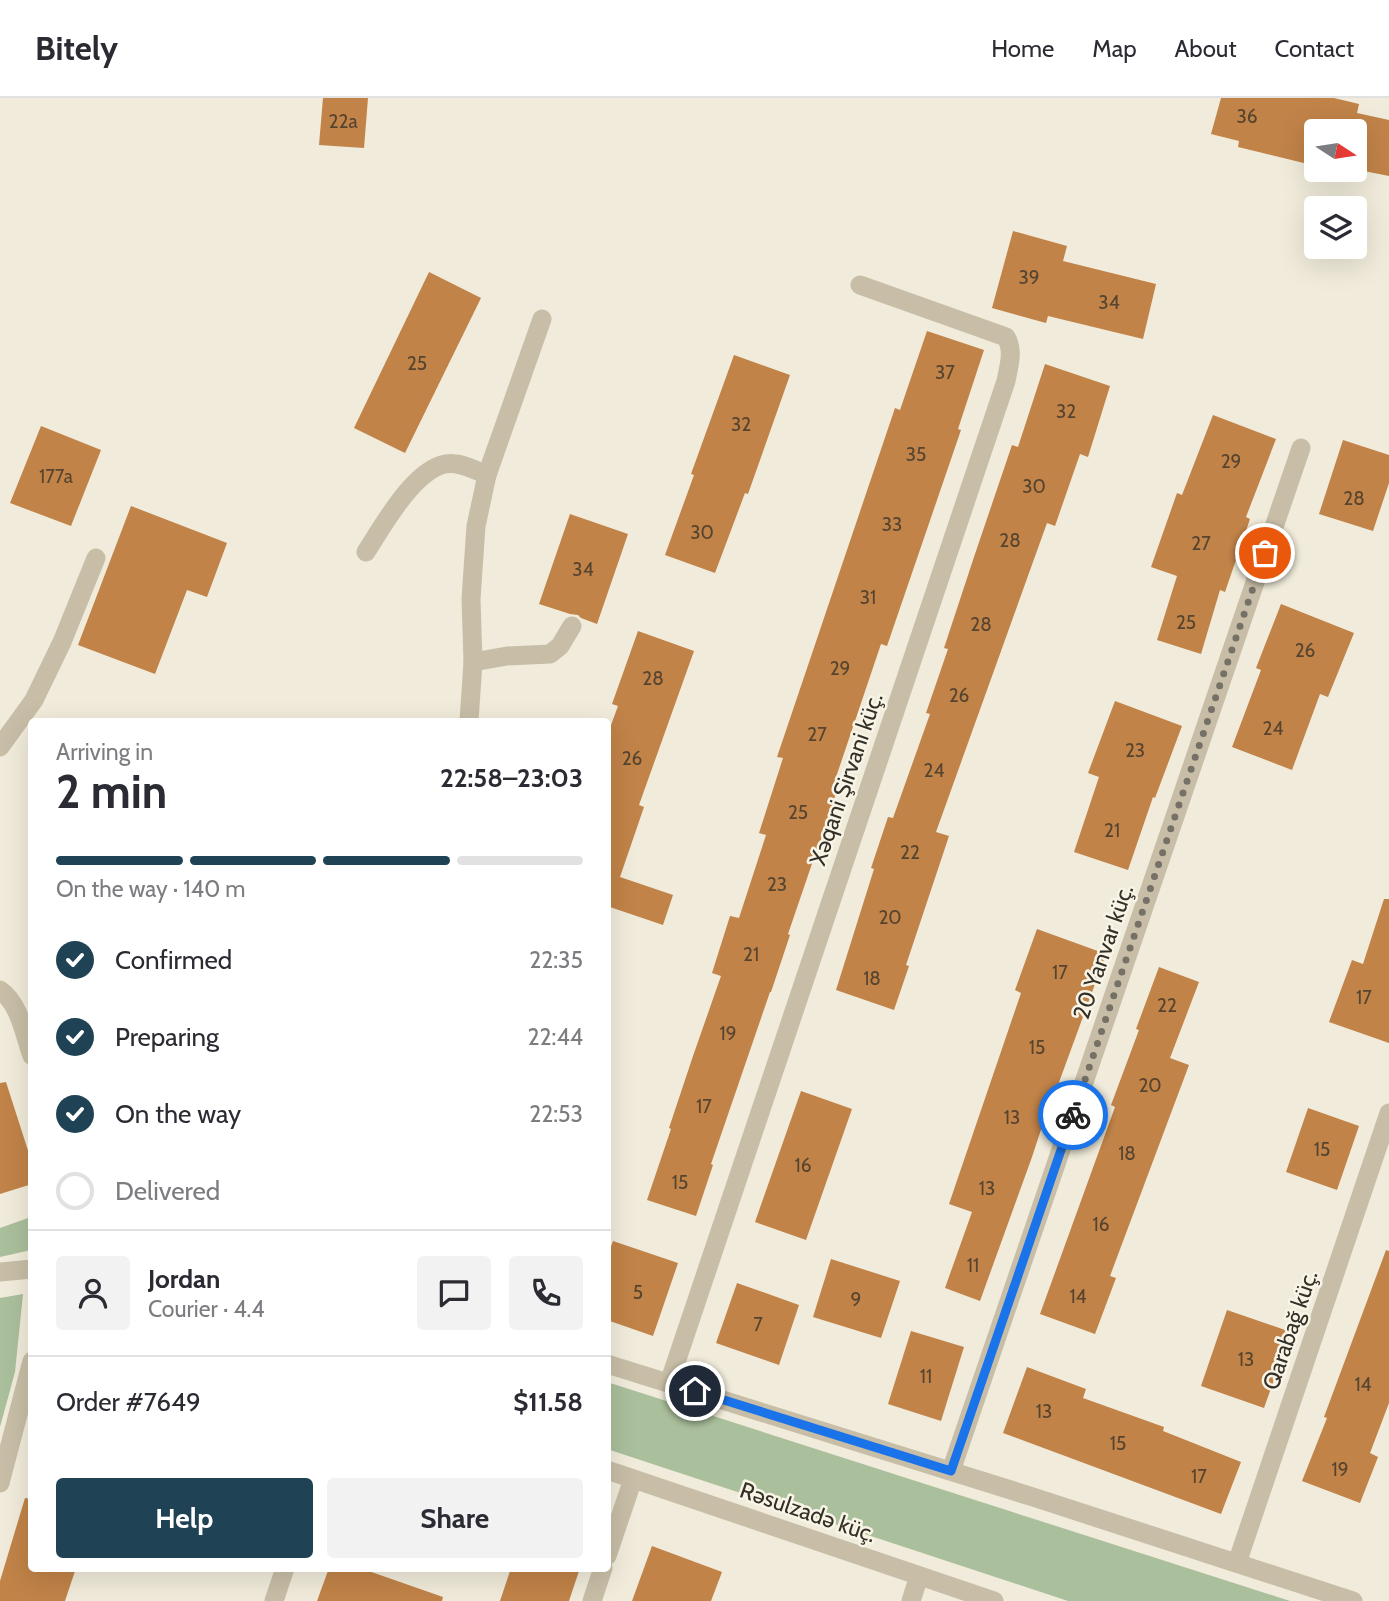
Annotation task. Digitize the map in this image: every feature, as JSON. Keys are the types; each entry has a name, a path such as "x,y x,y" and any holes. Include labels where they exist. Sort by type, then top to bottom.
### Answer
{"street":[{"name":"Xəqani Şirvani küç.","path":"669,1383 1006,381 1010,361 1011,346 1006,337 860,285"},
{"path":"469,718 473,662 471,599 476,526 487,475 542,319"},
{"name":"20 Yanvar küç.","path":"951,1471 1301,448"},
{"path":"366,552 414,482 433,467 454,463 487,475"},
{"path":"0,747 34,699 62,642 96,558"},
{"path":"473,662 507,656 550,654 561,646 572,626"},
{"path":"0,990 8,996 18,1014 28,1044"},
{"name":"Qarabağ küç.","path":"1237,1563 1389,1113"},
{"path":"0,1272 28,1269"},
{"path":"611,1365 951,1471 1353,1601"},
{"path":"0,1483 28,1376"},
{"name":"Rəsulzadə küç.","path":"611,1471 994,1601"},
{"path":"611,1544 633,1479"},
{"path":"274,1601 284,1572"},
{"path":"593,1601 602,1572"},
{"path":"911,1601 919,1576"}],"green space":[{"path":"28,1218 28,1251 0,1257 0,1228"},
{"path":"23,1294 15,1372 0,1427 0,1298"},
{"path":"611,1383 1290,1601 1068,1601 611,1450"}],"building":[{"path":"323,98 368,98 364,148 319,145"},
{"path":"1221,98 1334,98 1359,104 1357,113 1389,120 1389,176 1367,172 1367,119 1304,119 1304,163 1238,147 1239,141 1211,134"},
{"path":"1013,231 1067,246 1063,261 1156,284 1143,339 1048,316 1046,323 992,308"},
{"path":"429,272 481,298 405,453 354,428"},
{"path":"927,331 984,350 958,429 961,430 887,646 881,644 832,789 837,790 696,1216 647,1200 721,976 712,973 730,916 739,918 766,835 759,833 783,758 777,757 895,408 900,410"},
{"path":"734,355 790,375 748,494 745,493 715,573 665,555"},
{"path":"1045,364 1110,386 1088,457 1080,454 1055,526 1047,523 936,832 949,836 906,965 909,966 894,1010 836,990 888,817 893,818 930,714 926,713 948,649 944,648 974,557 1012,445 1018,447"},
{"path":"1213,415 1276,439 1246,517 1250,519 1225,592 1220,590 1201,654 1157,640 1177,576 1151,567 1177,493 1182,495"},
{"path":"41,426 101,450 71,526 10,503"},
{"path":"1343,440 1389,455 1389,483 1373,531 1319,514"},
{"path":"131,506 227,543 207,597 187,590 155,674 78,645"},
{"path":"570,514 628,534 597,624 578,615 539,604"},
{"path":"1281,604 1354,633 1328,697 1320,694 1292,770 1232,747 1261,670 1256,668"},
{"path":"638,631 694,651 639,805 644,807 620,877 673,895 663,925 611,907 611,725 618,706 612,704"},
{"path":"1115,701 1182,726 1155,798 1153,797 1128,870 1074,852 1099,777 1088,773"},
{"path":"1384,899 1389,899 1389,1043 1329,1022 1352,960 1363,964"},
{"path":"1037,929 1106,954 1058,1085 1056,1084 980,1301 945,1288 972,1212 949,1204 1021,993 1015,990"},
{"path":"1159,967 1199,982 1170,1058 1189,1065 1110,1276 1116,1278 1095,1334 1040,1314 1115,1107 1111,1105"},
{"path":"6,1082 28,1151 28,1185 0,1194 0,1083"},
{"path":"801,1091 852,1109 806,1240 755,1222"},
{"path":"1308,1108 1359,1126 1337,1190 1286,1172"},
{"path":"613,1241 678,1263 653,1336 611,1321"},
{"path":"1386,1250 1389,1251 1389,1403 1370,1453 1378,1457 1360,1503 1302,1481"},
{"path":"831,1259 900,1281 881,1338 813,1317"},
{"path":"737,1283 799,1305 779,1365 716,1343"},
{"path":"1227,1310 1291,1332 1264,1408 1201,1386"},
{"path":"911,1331 964,1347 941,1421 888,1404"},
{"path":"1027,1367 1086,1389 1083,1398 1164,1427 1163,1431 1241,1462 1221,1514 1003,1433"},
{"path":"25,1498 28,1498 28,1572 75,1572 65,1601 0,1601 0,1581"},
{"path":"652,1546 722,1572 711,1601 632,1601"},
{"path":"328,1572 371,1572 443,1597 442,1601 317,1601"},
{"path":"510,1572 579,1572 569,1601 500,1601"}],"way so far":[{"path":"1073,1115 1265,553"}],"route":[{"path":"695,1391 951,1471 1073,1115"}]}
